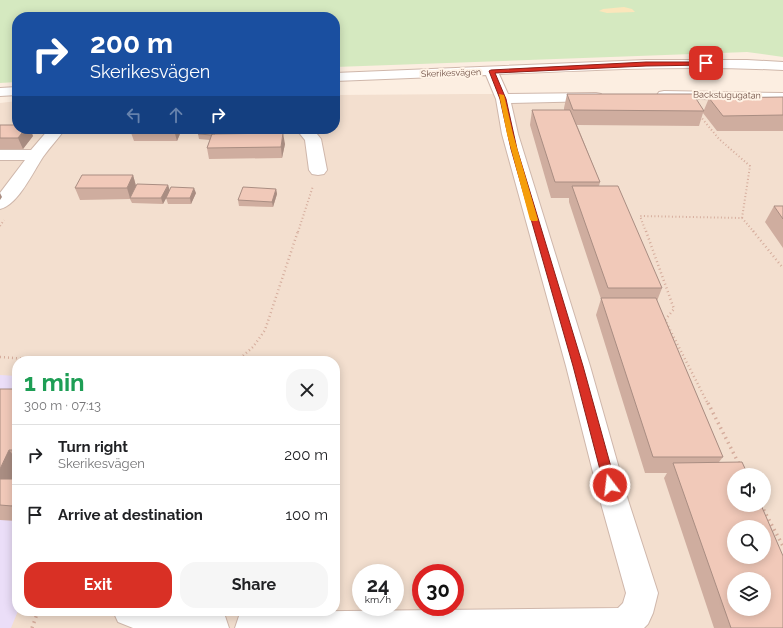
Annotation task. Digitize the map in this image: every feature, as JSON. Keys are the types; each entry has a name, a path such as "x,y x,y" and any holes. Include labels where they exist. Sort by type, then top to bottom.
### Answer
{"street":[{"name":"Skerikesvägen","path":"340,77 646,64 747,64 783,66"},
{"path":"252,628 624,624 638,613 642,593 614,500 578,366 510,134 503,99 491,71"},
{"path":"0,92 12,91"},
{"name":"Backstugugatan","path":"649,95 683,94 783,97"},
{"path":"503,99 611,96"},
{"path":"0,204 9,195 36,154 53,134"},
{"path":"308,134 313,139 318,170"},
{"path":"0,155 36,154"},
{"path":"154,616 213,628"}],"path":[{"path":"683,94 719,139 750,166 742,218 783,268"},
{"path":"242,356 253,346 265,330 318,170"},
{"path":"741,468 665,320 674,309 640,216 742,218"},
{"path":"0,357 12,358"},
{"path":"765,512 783,546"},
{"path":"32,628 36,616"}],"shaded area":[{"path":"783,94 783,628 0,628 0,103 12,102 12,134 340,134 340,95"},
{"path":"0,375 12,376 12,616 16,616 11,628 0,628"}],"green space":[{"path":"0,0 783,0 783,57 747,52 340,67 340,12 12,12 12,82 0,83"}],"sand":[{"path":"624,7 632,9 635,12 607,13 599,11 603,9"}],"building":[{"path":"567,94 693,94 704,111 573,110"},
{"path":"783,97 783,115 723,116 709,98"},
{"path":"532,110 570,110 600,182 555,182"},
{"path":"0,125 12,125 12,134 21,134 18,138 0,138"},
{"path":"212,134 283,134 281,147 207,148"},
{"path":"82,175 133,175 127,188 75,188"},
{"path":"137,184 168,185 161,198 130,198"},
{"path":"572,186 618,186 662,288 608,288"},
{"path":"171,187 194,188 190,198 166,198"},
{"path":"243,187 276,189 272,202 238,200"},
{"path":"774,206 783,206 783,219"},
{"path":"601,298 656,298 723,457 653,457"},
{"path":"0,389 12,389 12,450 9,450 0,469"},
{"path":"742,462 745,468 727,468 727,512 764,512 767,520 727,520 727,564 771,564 771,528 783,556 783,628 731,628 673,463"},
{"path":"0,479 12,479 12,506 0,505"}],"slow traffic":[{"path":"501,95 510,134 534,220"}],"route":[{"path":"610,485 578,366 514,149 503,99 491,71 646,64 706,63"}]}
